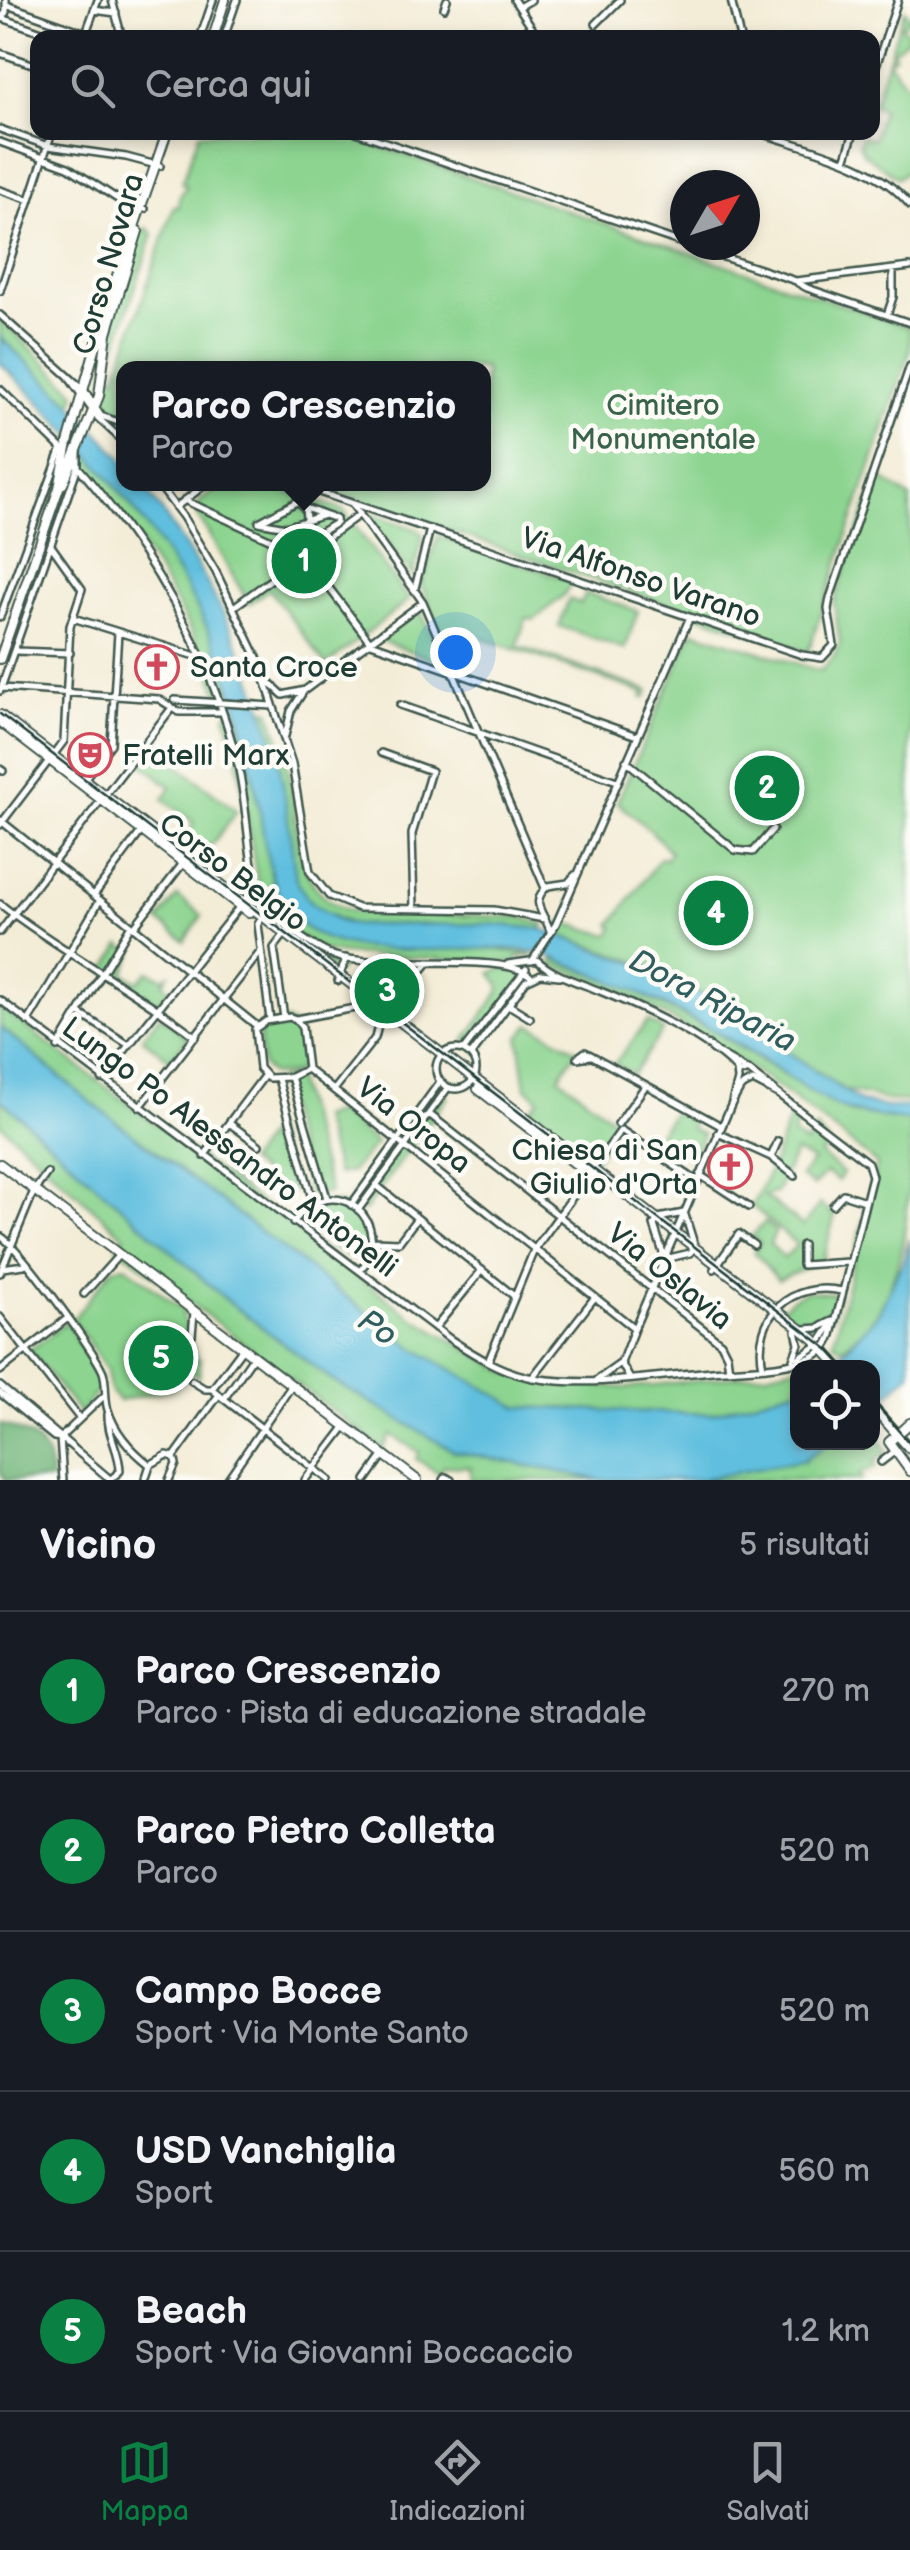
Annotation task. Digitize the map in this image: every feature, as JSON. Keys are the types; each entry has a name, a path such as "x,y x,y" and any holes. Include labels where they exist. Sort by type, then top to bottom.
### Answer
{"main road":[{"path":"215,30 225,0"},
{"name":"Corso Novara","path":"73,454 99,396 112,310 167,140"},
{"name":"Corso Novara","path":"73,454 70,437 112,290 143,208"},
{"path":"0,659 73,454"},
{"name":"Corso Belgio","path":"0,718 832,1360"},
{"path":"0,1164 417,1480"},
{"path":"880,1414 903,1436 910,1449"},
{"path":"884,1418 910,1421"},
{"path":"910,1421 903,1436 889,1442 910,1471"}],"street":[{"path":"87,30 98,0"},
{"path":"112,0 120,30"},
{"path":"204,30 213,0"},
{"path":"227,30 236,0"},
{"path":"514,0 533,30"},
{"path":"519,7 531,0"},
{"path":"596,24 620,0"},
{"path":"731,0 738,30"},
{"path":"880,54 898,0"},
{"path":"35,30 1,19 6,3 73,30"},
{"path":"94,10 116,13"},
{"path":"218,20 229,23"},
{"path":"0,54 30,63"},
{"path":"0,130 48,146 157,165"},
{"path":"0,291 50,140"},
{"path":"379,140 670,240"},
{"path":"784,140 882,178 910,205"},
{"path":"845,161 852,140"},
{"path":"0,142 68,168 119,200 143,208"},
{"path":"0,190 30,200"},
{"path":"732,260 910,323"},
{"path":"796,281 910,267"},
{"path":"887,315 894,297 894,270"},
{"path":"0,315 70,379 84,394 92,412 116,434"},
{"name":"Via Alfonso Varano","path":"317,491 802,655 822,658 834,641 828,609 830,598 910,366"},
{"path":"0,390 73,454 145,556 200,657 222,712 241,779 256,886 263,901 284,924 313,945 346,958 428,964 505,965 530,961 542,965 559,976 652,1013 713,1050 733,1065 738,1077 732,1103"},
{"path":"92,412 116,423"},
{"path":"73,454 52,547 1,690 160,698 174,704 235,703 272,707 285,715 292,709"},
{"path":"0,617 73,454"},
{"path":"164,491 234,606 272,688 285,695 292,709"},
{"path":"176,506 196,491"},
{"path":"184,500 304,555 371,642 637,736"},
{"path":"296,502 305,508 336,519 336,523 316,536 307,529 259,522 296,502"},
{"path":"350,502 423,602 545,888"},
{"path":"305,508 307,529"},
{"path":"234,606 360,514"},
{"path":"286,527 324,515"},
{"path":"415,588 430,529"},
{"path":"52,547 82,589 73,618 64,741 1,822 257,1026 259,1068 264,1076 291,1077 307,1069 302,1028 296,1019"},
{"path":"285,741 292,709 305,690 423,602"},
{"path":"541,974 541,951 549,925 558,919 570,893 690,617"},
{"path":"73,618 200,657"},
{"path":"82,782 111,744 118,633"},
{"path":"16,650 70,653"},
{"path":"261,667 298,794 306,859 316,883 329,896 352,907 524,914 549,925"},
{"path":"272,707 278,697 305,690"},
{"path":"174,704 179,712 222,712"},
{"path":"0,932 174,704"},
{"path":"400,705 617,780"},
{"path":"381,753 431,771 412,834 414,909"},
{"path":"626,760 728,846 750,853 773,829"},
{"path":"28,1023 97,898 143,829"},
{"path":"58,1047 132,926 185,861"},
{"path":"549,925 538,908 538,898 545,888 564,883 576,872"},
{"path":"564,883 570,893"},
{"path":"102,1079 256,886"},
{"path":"0,904 196,1037"},
{"path":"524,914 538,908"},
{"path":"261,919 260,952 270,1020"},
{"path":"283,936 274,948 284,1018"},
{"path":"354,1208 440,1084 439,1056 465,1048 541,951"},
{"path":"140,1108 260,952"},
{"path":"339,978 346,958"},
{"path":"408,962 414,978"},
{"path":"334,1090 374,1038 385,1014 428,964"},
{"path":"505,965 526,970 531,977"},
{"path":"505,965 515,982"},
{"path":"354,1208 376,1185 447,1089 474,1083 472,1054 531,977 559,976"},
{"path":"257,1026 270,1020 356,1008 365,998"},
{"name":"Lungo Po Alessandro Antonelli","path":"0,1000 293,1223 435,1328 488,1362 532,1378 595,1381 790,1362"},
{"path":"508,1005 530,1018"},
{"path":"79,1013 130,1045"},
{"path":"465,1048 472,1054"},
{"path":"713,1050 749,1077"},
{"path":"591,1056 771,1157 795,1176"},
{"name":"Via Oropa","path":"307,1069 634,1328"},
{"path":"204,1156 264,1076"},
{"path":"291,1077 326,1198"},
{"path":"738,1077 749,1077"},
{"path":"738,1077 749,1077"},
{"path":"614,1379 732,1103 749,1077"},
{"name":"Lungo Po Alessandro Antonelli","path":"749,1077 778,1094 868,1163 872,1176 824,1351 797,1360"},
{"path":"278,1078 312,1202"},
{"path":"440,1084 447,1089"},
{"path":"618,1124 646,1086"},
{"name":"Via Oslavia","path":"429,1114 721,1344 729,1370"},
{"path":"229,1124 258,1145"},
{"path":"488,1362 534,1250 623,1129 749,1208"},
{"path":"771,1157 778,1141"},
{"path":"1,1271 34,1191 47,1173"},
{"path":"376,1185 515,1296"},
{"path":"833,1205 847,1193 865,1201"},
{"path":"293,1223 312,1202 326,1198 354,1208 368,1224 373,1241 368,1262 360,1272"},
{"path":"665,1259 655,1222 684,1213"},
{"path":"665,1259 692,1250 684,1213"},
{"path":"373,1241 398,1242 417,1218"},
{"path":"715,1267 739,1234 754,1245"},
{"path":"0,1236 12,1244 45,1285 103,1372 110,1436 120,1471 110,1480 0,1390"},
{"path":"0,1252 12,1244"},
{"path":"802,1245 802,1265 849,1262"},
{"path":"84,1294 119,1254"},
{"path":"1,1271 26,1265"},
{"path":"435,1328 482,1270"},
{"path":"763,1367 761,1336 773,1311 802,1290 842,1291"},
{"path":"532,1378 595,1297"},
{"path":"192,1335 195,1312"},
{"path":"0,1317 80,1419"},
{"path":"0,1370 68,1318"},
{"path":"794,1360 799,1348 797,1330 818,1328 834,1320"},
{"path":"212,1389 242,1349"},
{"path":"174,1457 253,1357"},
{"path":"619,1367 630,1379"},
{"path":"595,1381 619,1367"},
{"path":"192,1381 212,1389 328,1480"},
{"path":"227,1480 292,1386"},
{"path":"60,1438 106,1395"},
{"path":"108,1412 134,1453 150,1466"},
{"path":"305,1480 346,1426"},
{"path":"60,1438 64,1480"},
{"path":"881,1462 894,1452"},
{"path":"146,1480 150,1466 167,1455 174,1457"},
{"path":"366,1480 383,1456"},
{"path":"172,1479 174,1457"},
{"path":"101,1480 102,1472"},
{"path":"444,1480 446,1476 451,1480"}],"green space":[{"path":"904,10 910,18 902,26 910,37 893,51 895,55 888,61 910,89 910,169 898,178 864,154 859,144 860,140 880,140 880,84"},
{"name":"Cimitero Monumentale","path":"197,140 361,140 670,246 670,260 712,260 910,328 910,351 808,652 332,491 491,491 491,361 121,361 174,206 179,207 179,198 187,186 182,183"},
{"name":"Cimitero Monumentale","path":"147,228 153,234 107,373 116,377 116,416 105,412 110,399 102,407 111,339 142,230"},
{"path":"0,319 71,387 76,394 72,404 0,337"},
{"path":"88,453 175,567 209,630 232,697 220,696 161,577 85,467"},
{"path":"877,475 910,498 910,1102 844,1090 710,998 643,964 557,934 562,922 609,935 614,928 611,925 661,857 665,860 670,852 617,802 693,631 821,671 834,656 840,643 834,602"},
{"path":"214,491 285,491 344,511 409,600 326,665 269,589 249,604 197,514 200,501"},
{"path":"362,510 419,530 423,536 413,576"},
{"path":"438,536 573,581 563,596 534,620 526,618 517,646 649,691 645,698 644,690 452,628 449,635 460,661 466,663 463,671 457,669 421,585"},
{"path":"586,593 638,611 625,649 559,626 569,599 581,604"},
{"path":"420,610 440,653 436,661 382,641 383,635"},
{"path":"233,705 252,770 272,879 299,922 534,955 518,957 516,963 344,954 324,951 285,927 341,968 338,973 252,907 252,899 259,892 237,755 226,716"},
{"path":"263,709 270,710 290,777 302,859 320,892 335,904 356,912 519,917 544,924 542,929 490,924 354,925 319,910 296,880 280,770"},
{"path":"153,746 237,811 201,859 179,843 194,823 163,799 171,787 138,760"},
{"path":"177,896 202,915 185,941 159,921"},
{"path":"121,945 134,953 124,973 138,982 148,971 163,978 168,975 163,984 169,989 158,1003 105,971"},
{"path":"553,959 617,983 715,1032 849,1112 910,1122 906,1222 896,1270 877,1314 843,1348 833,1343 877,1164 723,1050 640,1003 552,965"},
{"path":"502,968 519,971 529,981 479,1053 465,1041 499,992 500,985 491,973"},
{"path":"0,1007 412,1317 509,1373 535,1381 626,1388 790,1367 790,1390 710,1414 518,1407 415,1349 89,1101 0,1027"},
{"path":"160,1015 188,1038 170,1060 142,1038"},
{"path":"286,1021 299,1029 303,1065 294,1073 271,1075 262,1065 259,1034 264,1026"},
{"path":"648,1021 663,1030 633,1074 614,1064"},
{"path":"530,1024 577,1050 559,1077 618,1123 591,1165 525,1114 539,1099 526,1088 519,1038"},
{"path":"295,1076 330,1192 310,1198 278,1079"},
{"path":"434,1085 448,1096 364,1211 350,1200"},
{"path":"0,1099 231,1304 332,1380 454,1451 600,1480 470,1480 471,1467 444,1466 439,1473 416,1459 419,1452 391,1435 383,1449 117,1247 125,1237 0,1124"},
{"path":"675,1111 693,1121 691,1129 703,1134 692,1159 655,1137"},
{"path":"337,1112 376,1143 351,1172 337,1174 321,1118"},
{"path":"791,1113 799,1119 793,1134 806,1144 816,1128 828,1142 821,1155 843,1173 838,1181 826,1173 813,1186 800,1176 813,1161 795,1152 776,1193 764,1196 803,1226 820,1204 835,1215 823,1260 778,1280 754,1252 760,1243 752,1236 765,1222 776,1231 770,1244 784,1258 797,1245 752,1206"},
{"path":"272,1128 293,1191 287,1194 248,1162"},
{"path":"338,1203 358,1216 366,1229 368,1253 362,1260 330,1246 304,1220 317,1206"},
{"path":"126,1266 184,1311 191,1346 200,1361 199,1377 191,1371 173,1388 119,1401 110,1391 107,1370 73,1319 113,1268"},
{"path":"807,1291 838,1294 832,1316 825,1322 806,1325 780,1310"},
{"path":"67,1322 99,1379 99,1390 80,1414 30,1350"},
{"path":"0,1424 38,1442 48,1457 51,1480 5,1480 0,1471"},
{"path":"880,1440 887,1451 874,1462 876,1468 860,1473 862,1480 697,1480 804,1460 818,1450 880,1450"}],"water":[{"path":"0,337 72,404 116,452 116,487 68,432 0,363"},
{"path":"119,491 147,491 203,575 236,640 274,743 296,880 309,901 339,921 354,925 490,924 542,929 643,966 710,999 861,1102 910,1107 910,1122 839,1107 700,1023 547,955 509,949 412,950 348,945 321,936 299,922 279,895 273,879 251,764 225,671 184,584"},
{"name":"Po","path":"0,1027 89,1101 415,1349 518,1407 710,1414 790,1390 790,1450 818,1450 804,1460 697,1480 600,1480 454,1451 332,1380 231,1304 0,1099"},
{"path":"910,1239 910,1374 880,1402 880,1360 835,1360 878,1314"}],"tram line":[{"path":"0,714 838,1360"},
{"path":"880,1409 910,1444"}],"place":[{"name":"Parco Crescenzio","path":"304,561"},
{"name":"Santa Croce","path":"157,667"},
{"name":"Fratelli Marx","path":"90,755"},
{"name":"Parco Pietro Colletta","path":"767,788"},
{"name":"USD Vanchiglia","path":"716,913"},
{"name":"Campo Bocce","path":"387,991"},
{"name":"Chiesa di San Giulio d'Orta","path":"730,1167"},
{"name":"Beach","path":"161,1358"}],"water label":[{"name":"Dora Riparia","path":"713,1000"}]}
